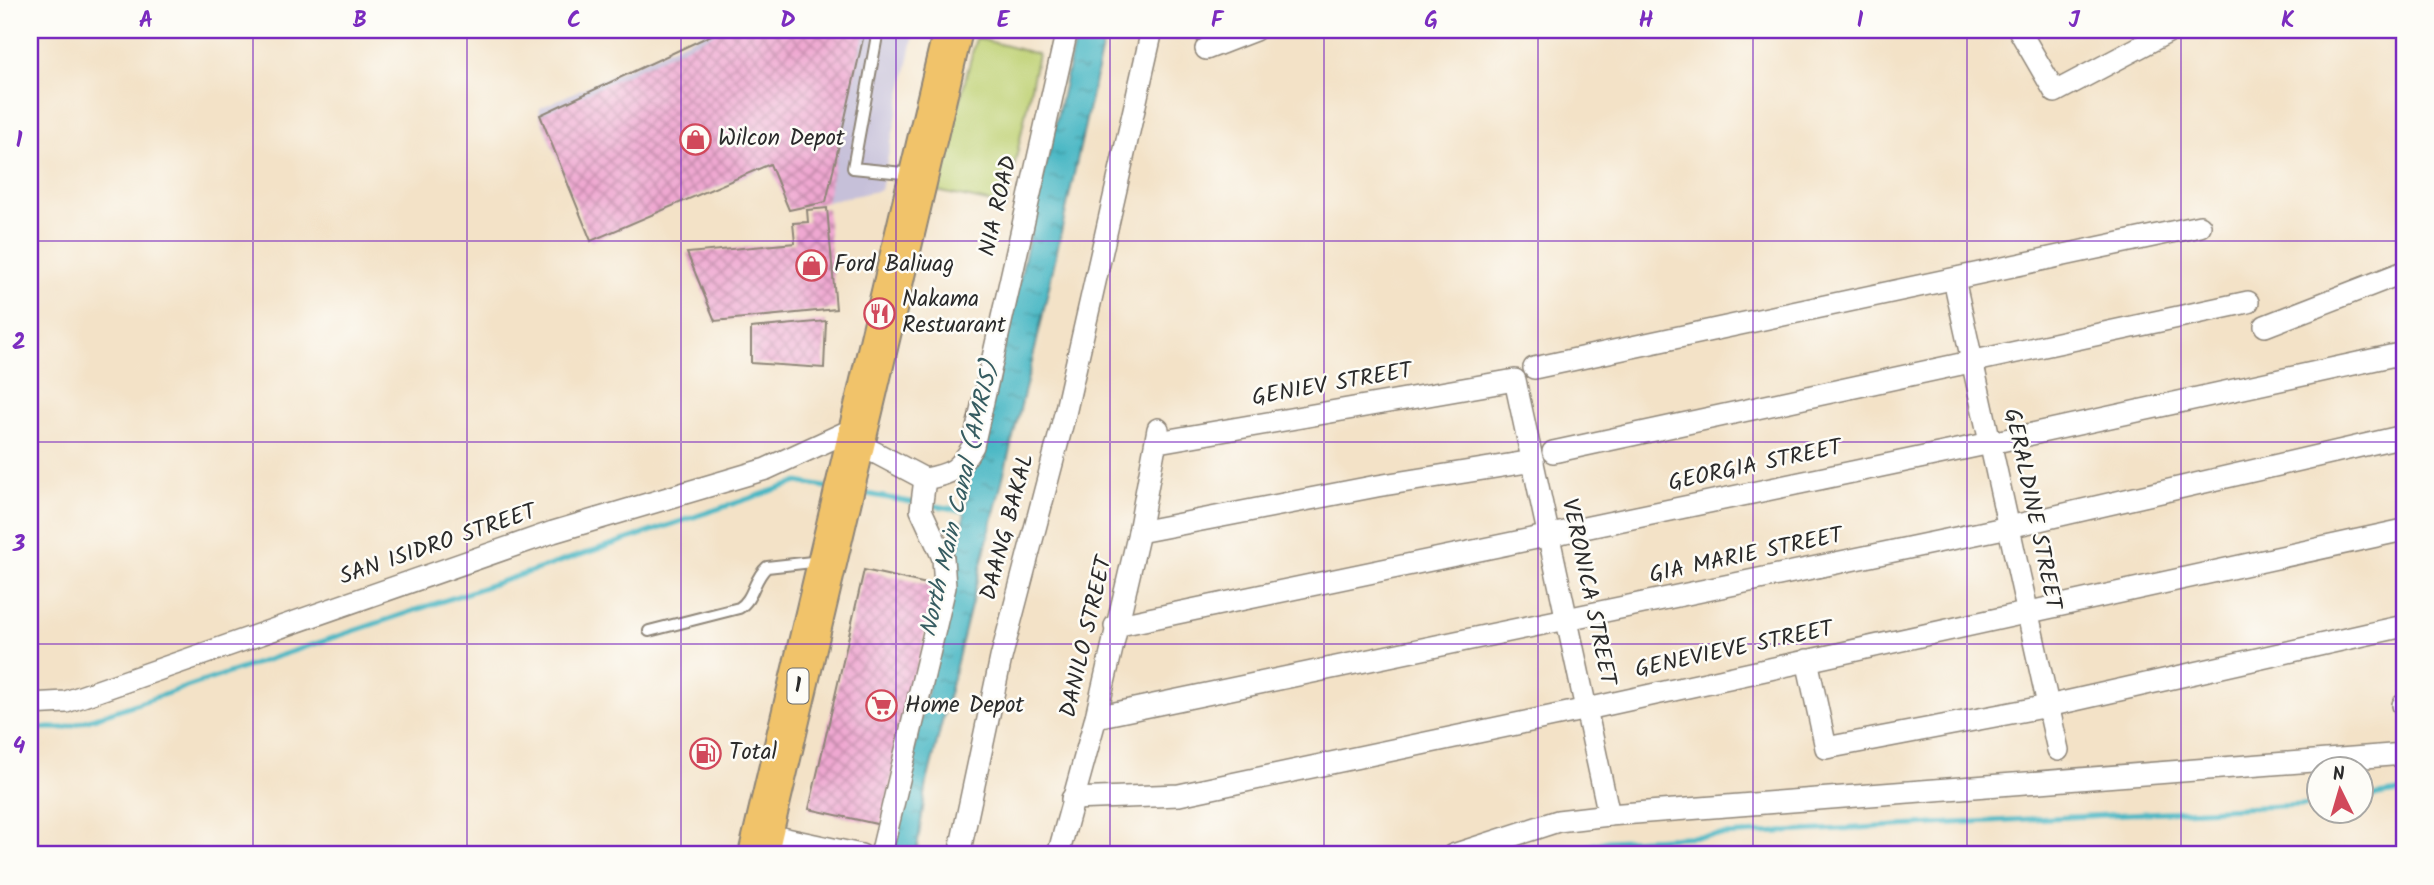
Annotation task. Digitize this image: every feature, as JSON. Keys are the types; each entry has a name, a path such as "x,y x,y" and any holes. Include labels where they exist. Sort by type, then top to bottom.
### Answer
{"highway":[{"name":"1","path":"761,845 953,30"}],"street":[{"name":"NIA ROAD","path":"923,495 944,475 961,466 974,446 1067,30"},
{"name":"DAANG BAKAL","path":"959,855 1001,658 1065,414 1152,30"},
{"path":"1206,49 1255,30"},
{"path":"2019,30 2055,92 2172,30"},
{"path":"1534,368 2200,226"},
{"path":"2265,326 2404,272"},
{"name":"GERALDINE STREET","path":"1954,279 2058,750"},
{"path":"1553,452 2248,302"},
{"name":"GEORGIA STREET","path":"1115,626 1991,443 2404,353"},
{"name":"GENIEV STREET","path":"1158,436 1515,380"},
{"name":"VERONICA STREET","path":"1515,380 1609,815"},
{"name":"DANILO STREET","path":"1058,855 1096,717 1139,532 1158,436"},
{"name":"GIA MARIE STREET","path":"1096,717 1568,621 2009,527 2404,436"},
{"path":"857,443 923,495 943,558 945,587 881,855"},
{"name":"SAN ISIDRO STREET","path":"30,704 66,702 553,532 857,443"},
{"path":"1139,532 1377,486 1533,461"},
{"name":"GENEVIEVE STREET","path":"1072,799 1179,795 1587,709 2404,530"},
{"path":"1807,660 1826,748 2048,706 2404,626"},
{"path":"1453,855 1558,821 1609,815 2404,754"},
{"path":"761,845 862,855"}],"lane":[{"path":"878,30 853,168 917,175"},
{"path":"649,631 739,608 748,603 756,580 766,567 828,561"}],"shaded area":[{"name":"Wilcon Depot","path":"710,30 915,30 881,190 789,210 770,165 591,241 539,115 540,108"}],"green space":[{"path":"976,38 1038,54 1006,206 937,191"}],"water":[{"name":"North Main Canal (AMRIS)","path":"1077,30 1106,30 1036,345 927,782 916,855 891,855 960,543 970,480 981,448"}],"building":[{"name":"Wilcon Depot","path":"722,30 865,30 826,202 789,210 770,164 591,241 540,115"},
{"path":"827,208 836,309 715,321 687,253 795,243 793,223 808,222 807,210"},
{"path":"826,321 824,368 751,363 751,328"},
{"path":"864,570 936,586 881,825 809,809"}],"waterway":[{"path":"30,728 64,728 798,482 830,488"},
{"path":"856,492 916,503"},
{"path":"926,504 971,512"},
{"path":"2374,796 2404,791"},
{"path":"1553,855 1608,841 2304,805"}],"place":[{"name":"Wilcon Depot","path":"695,139"},
{"name":"Ford Baliuag","path":"811,265"},
{"name":"Nakama Restuarant","path":"879,313"},
{"name":"Home Depot","path":"882,706"},
{"name":"Total","path":"706,753"}]}
